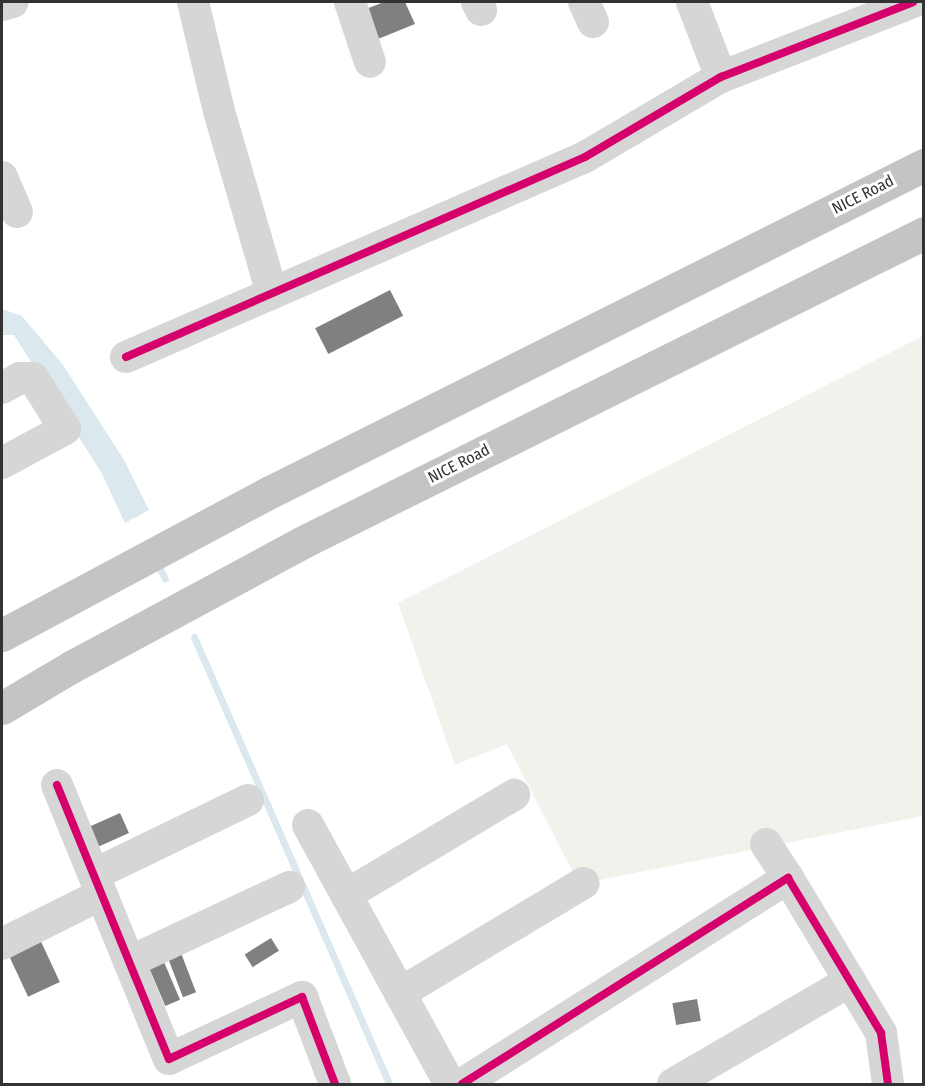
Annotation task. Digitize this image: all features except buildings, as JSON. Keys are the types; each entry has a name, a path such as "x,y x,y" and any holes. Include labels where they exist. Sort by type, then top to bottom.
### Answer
{"highway":[{"name":"NICE Road","path":"2,634 270,492 924,165"},
{"name":"NICE Road","path":"2,708 71,667 301,543 924,232"}],"street":[{"path":"2,5 13,2"},
{"path":"193,2 219,111 272,293"},
{"path":"350,2 370,62"},
{"path":"692,2 721,77"},
{"path":"126,357 585,157 721,77 913,2"},
{"path":"2,177 18,212"},
{"path":"2,388 20,378 33,378 65,429 2,463"},
{"path":"57,785 169,1059 302,997 335,1084"},
{"path":"346,895 514,795"},
{"path":"2,944 98,885 248,800"},
{"path":"308,825 450,1084"},
{"path":"766,844 881,1033 888,1084"},
{"path":"462,1084 788,878"},
{"path":"400,993 584,882"},
{"path":"129,962 289,887"},
{"path":"673,1084 850,981"}],"shaded area":[{"path":"2,309 22,316 63,365 124,460 149,510 125,523 101,472 14,335 2,335"},
{"path":"923,336 923,816 579,884 507,744 455,765 398,603"}],"waterway":[{"path":"159,567 165,579"},
{"path":"194,637 389,1084"}],"cycle path":[{"path":"126,357 585,157 721,77 913,2"},
{"path":"57,785 169,1059 302,997 335,1084"},
{"path":"462,1084 788,878 881,1033 888,1084"}]}
